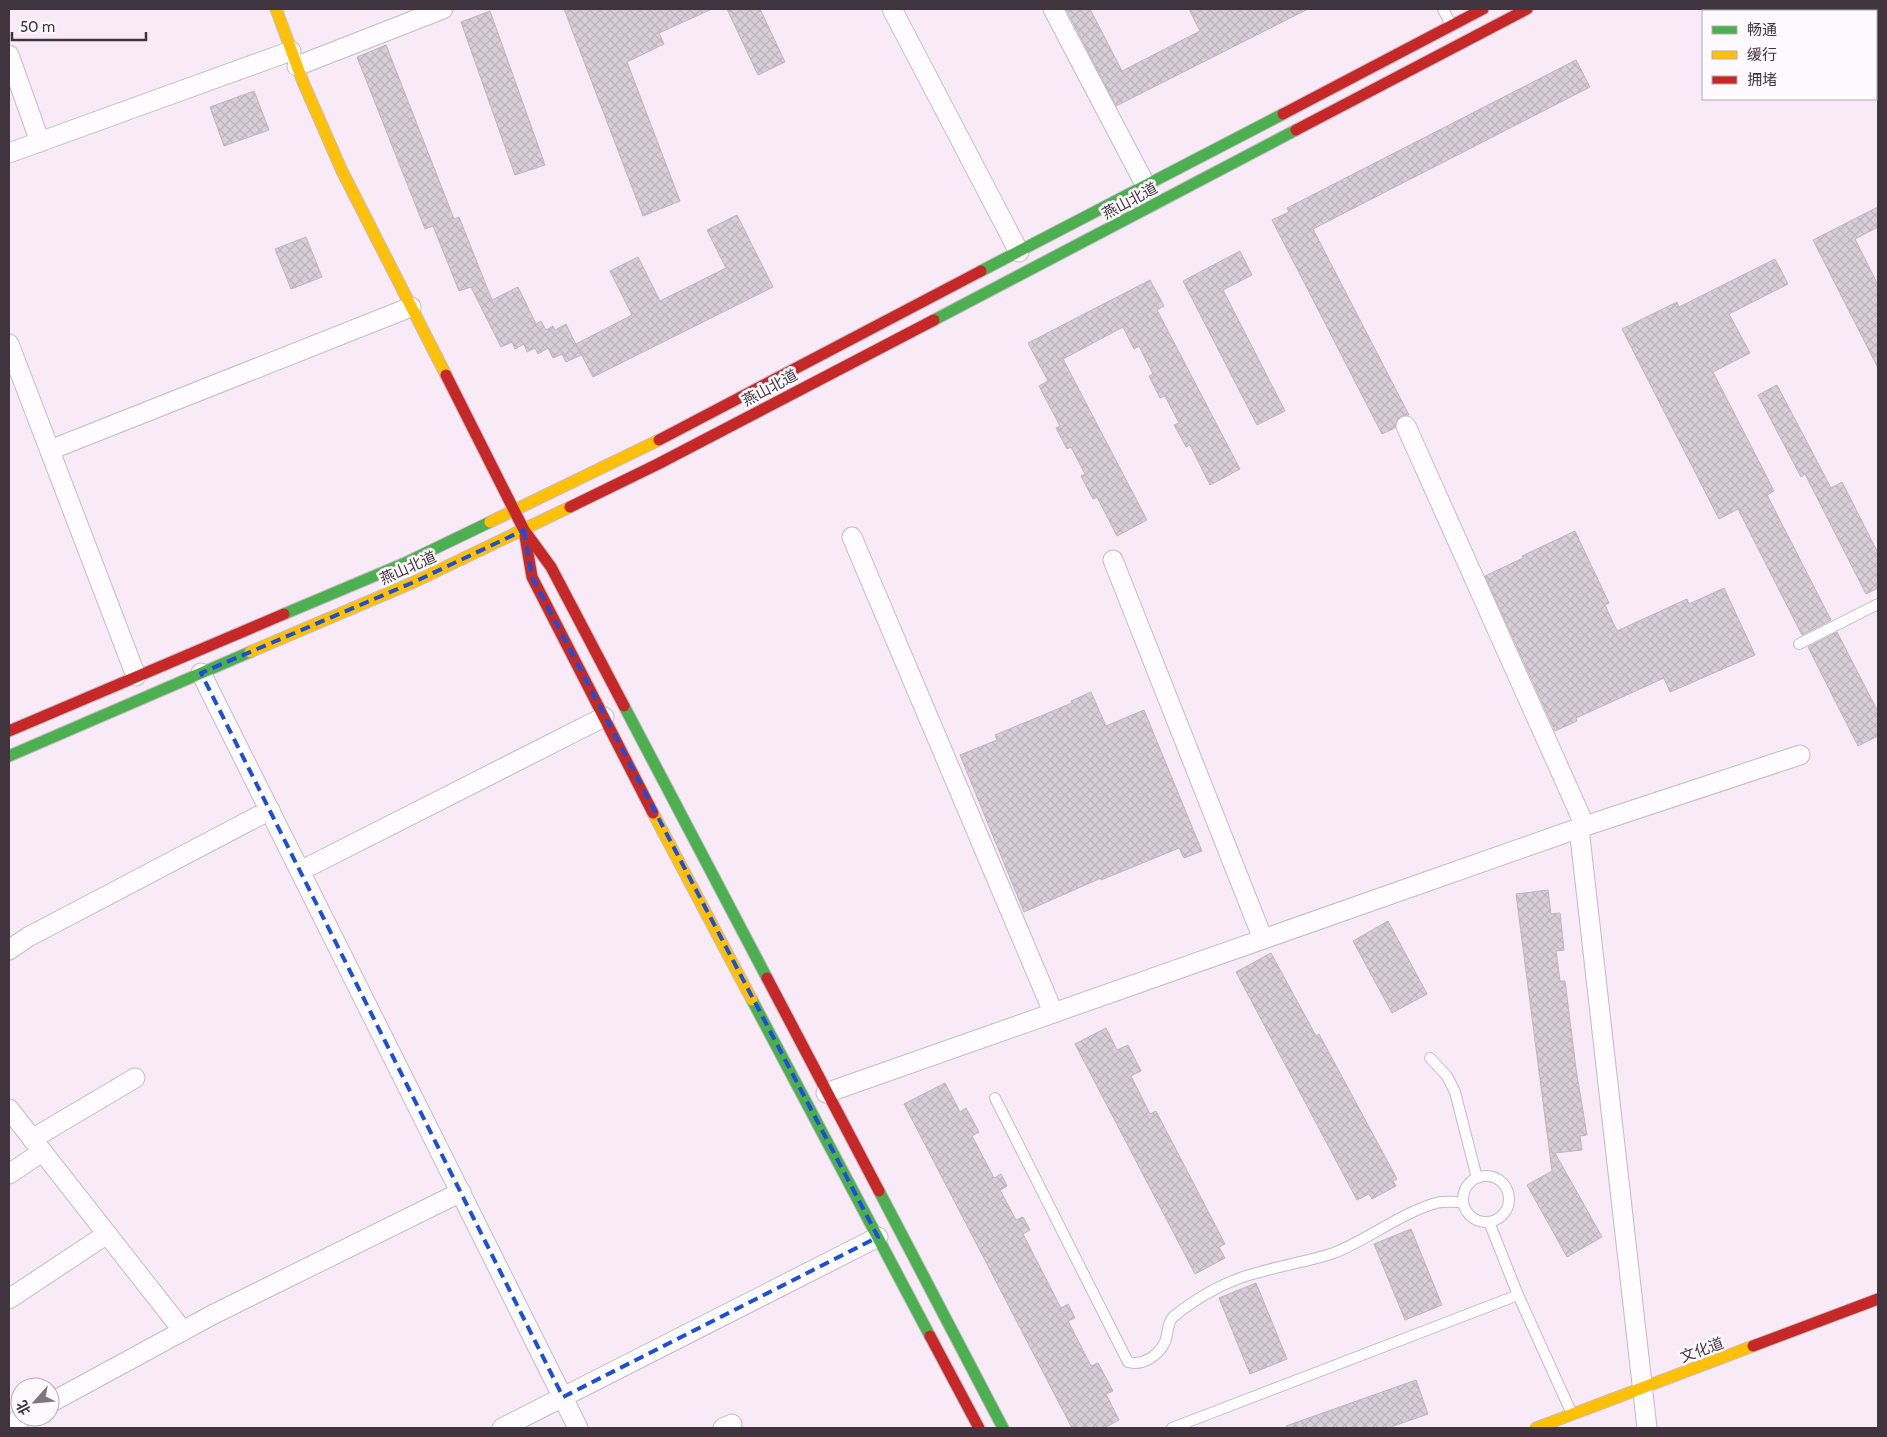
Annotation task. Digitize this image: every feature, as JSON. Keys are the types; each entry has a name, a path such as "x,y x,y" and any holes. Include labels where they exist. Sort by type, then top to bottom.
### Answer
{"main road":[{"path":"276,9 294,58 342,171 514,511 524,530 551,567 1003,1428"},
{"name":"燕山北道","path":"9,731 405,564 649,446 1483,9"},
{"name":"燕山北道","path":"9,756 414,582 524,530 658,464 1527,9"},
{"path":"524,530 532,577 979,1428"},
{"name":"文化道","path":"1536,1428 1878,1300"}],"street":[{"path":"9,153 443,9"},
{"path":"892,9 1019,252"},
{"path":"1053,9 1146,186"},
{"path":"9,55 40,142"},
{"path":"50,450 411,307"},
{"path":"9,344 136,676"},
{"path":"1406,426 1582,827 1648,1428"},
{"path":"852,537 1053,1012"},
{"path":"1113,560 1263,939"},
{"path":"201,673 578,1428"},
{"path":"300,871 604,717"},
{"path":"826,1093 1582,827 1800,755"},
{"path":"9,950 28,937 270,810"},
{"path":"9,1174 37,1145 135,1078"},
{"path":"9,1110 183,1331"},
{"path":"60,1398 183,1331 461,1192"},
{"path":"9,1299 107,1234"},
{"path":"502,1428 878,1237"}],"lane":[{"path":"1443,9 1451,26"},
{"path":"1799,644 1878,604"},
{"path":"1430,1058 1447,1076 1455,1092 1477,1178"},
{"path":"995,1098 1128,1362 1138,1365 1158,1352 1165,1342 1170,1320 1201,1296 1220,1286 1258,1272 1333,1253 1360,1241 1413,1211 1438,1203 1463,1202"},
{"path":"1491,1176 1499,1180 1509,1194 1507,1209 1497,1220 1489,1222 1476,1220 1470,1216 1463,1202 1467,1185 1477,1178 1491,1176"},
{"path":"1489,1222 1518,1295 1572,1415"},
{"path":"1172,1428 1518,1295"}],"highlighted area":[{"path":"524,530 532,577 878,1237 563,1397 201,673 414,582"}],"building":[{"path":"564,9 712,9 659,33 664,44 627,62 680,201 643,216"},
{"path":"727,9 760,9 785,62 758,75"},
{"path":"1066,9 1090,9 1122,71 1200,31 1189,9 1308,9 1116,106"},
{"path":"490,11 545,165 515,175 461,22"},
{"path":"386,45 454,219 459,217 492,300 518,287 536,324 541,321 546,330 553,326 555,330 566,324 581,355 566,362 562,354 553,358 548,348 538,354 535,348 527,352 524,344 515,349 512,342 501,347 471,287 459,291 433,226 425,229 357,57"},
{"path":"1576,60 1590,87 1313,229 1409,415 1401,416 1397,420 1395,428 1382,434 1272,220 1289,212 1287,208"},
{"path":"254,91 269,130 224,146 210,107"},
{"path":"1878,207 1878,227 1855,239 1878,285 1878,368 1813,240"},
{"path":"737,215 773,287 593,377 576,344 632,315 610,271 638,257 660,301 726,268 707,230"},
{"path":"306,237 322,277 291,289 275,249"},
{"path":"1240,251 1252,275 1223,290 1285,411 1257,425 1183,281"},
{"path":"1775,259 1788,284 1729,314 1750,353 1713,372 1774,491 1767,495 1831,620 1802,635 1738,509 1719,519 1622,329 1677,302 1679,307"},
{"path":"1150,280 1164,306 1157,310 1240,469 1210,485 1190,445 1186,447 1174,425 1179,423 1165,396 1160,398 1149,376 1153,374 1139,346 1134,349 1123,327 1063,359 1147,520 1117,536 1097,497 1093,499 1081,476 1085,474 1071,447 1067,449 1056,428 1060,426 1039,386 1048,381 1028,343"},
{"path":"1777,385 1831,488 1842,482 1878,553 1878,588 1866,594 1805,474 1801,477 1758,395"},
{"path":"1575,531 1609,603 1605,605 1617,631 1687,599 1689,604 1724,588 1755,655 1670,692 1664,678 1576,718 1577,721 1555,731 1485,576"},
{"path":"1837,632 1878,712 1878,736 1858,746 1808,647"},
{"path":"1091,692 1106,726 1144,710 1202,851 1184,858 1179,848 1101,880 1101,878 1024,912 960,755 997,740 995,735 1072,703 1071,701"},
{"path":"1548,890 1551,914 1560,913 1564,950 1556,951 1560,981 1565,981 1576,1069 1587,1135 1580,1136 1582,1150 1555,1153 1602,1237 1567,1257 1527,1185 1552,1171 1516,894"},
{"path":"1388,921 1427,994 1392,1013 1353,941"},
{"path":"1271,953 1316,1036 1319,1034 1397,1179 1393,1181 1396,1186 1372,1199 1369,1194 1357,1200 1236,972"},
{"path":"1106,1028 1117,1050 1128,1045 1141,1071 1131,1076 1150,1114 1156,1111 1225,1244 1219,1247 1225,1258 1195,1274 1075,1044"},
{"path":"945,1083 960,1112 966,1108 979,1132 972,1136 994,1178 1001,1174 1007,1186 1000,1190 1016,1220 1023,1217 1030,1230 1023,1234 1061,1308 1068,1304 1075,1318 1068,1321 1091,1366 1098,1363 1113,1391 1106,1394 1119,1420 1104,1428 1072,1428 904,1104"},
{"path":"1411,1229 1442,1305 1405,1320 1374,1244"},
{"path":"1256,1283 1287,1359 1250,1374 1219,1298"},
{"path":"1416,1380 1428,1414 1388,1428 1287,1428 1286,1426"}],"traffic: fast":[{"path":"981,271 1283,114"},
{"path":"934,320 1296,130"},
{"path":"284,614 405,563 490,522"},
{"path":"9,756 250,652"},
{"path":"624,706 767,978"},
{"path":"752,1000 930,1336"},
{"path":"879,1191 1003,1428"}],"traffic: slow":[{"path":"276,9 303,82 342,171 446,375"},
{"path":"490,522 659,440"},
{"path":"250,652 414,582 570,507"},
{"path":"653,813 752,1000"},
{"path":"1536,1428 1753,1346"}],"traffic: jam":[{"path":"1283,114 1483,9"},
{"path":"1296,130 1527,9"},
{"path":"659,440 981,271"},
{"path":"570,507 658,464 934,320"},
{"path":"446,375 524,530 551,567 624,706"},
{"path":"525,536 532,577 653,813"},
{"path":"9,731 284,614"},
{"path":"767,978 879,1191"},
{"path":"1753,1346 1878,1299"},
{"path":"930,1336 979,1428"}]}
